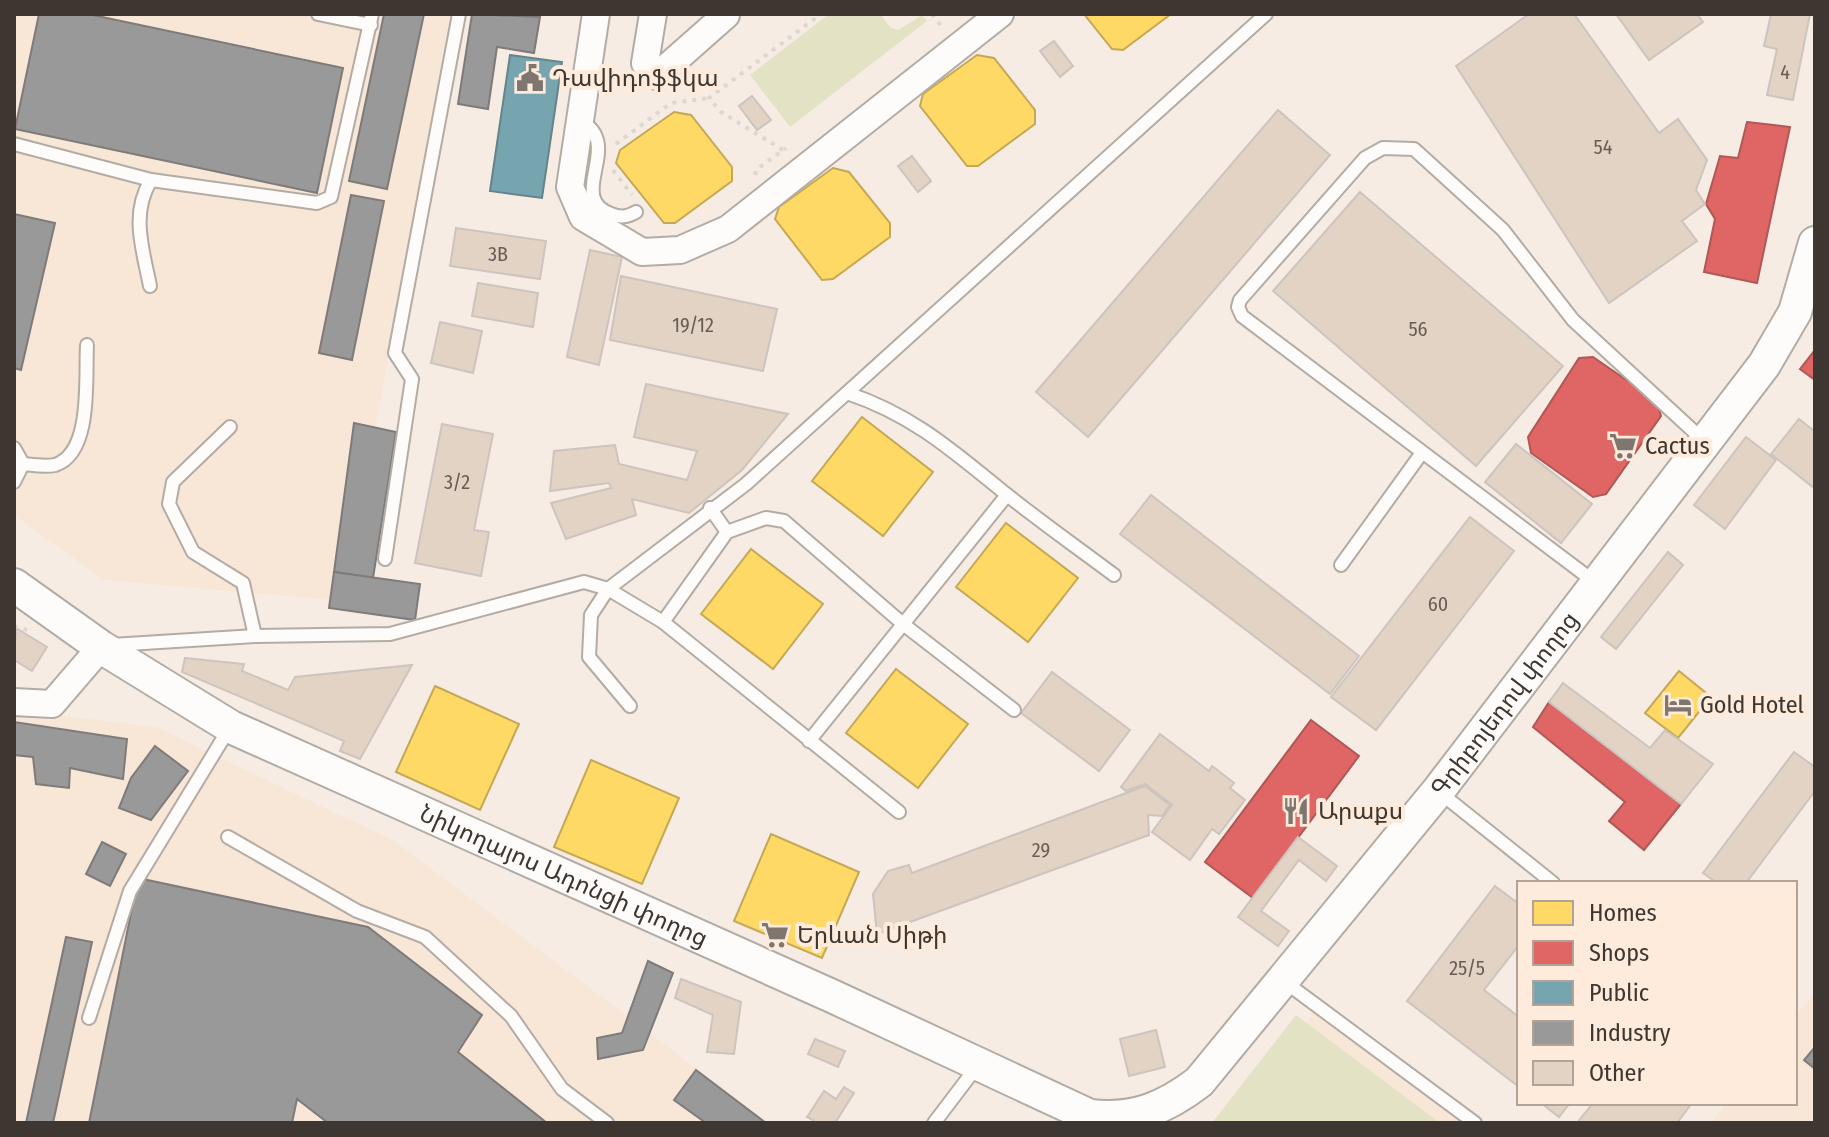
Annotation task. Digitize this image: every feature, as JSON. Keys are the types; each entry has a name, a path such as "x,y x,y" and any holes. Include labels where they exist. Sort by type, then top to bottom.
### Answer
{"street":[{"path":"596,14 570,187 583,217 642,252 680,250 728,229 1000,14"},
{"path":"653,14 645,63 657,76 726,15 722,14"},
{"name":"Գրիբոյեդով փողոց","path":"1443,796 1704,440 1764,365 1795,312 1815,243"},
{"name":"Գրիբոյեդով փողոց","path":"1144,1120 1199,1082 1287,984 1443,796 1774,370 1808,316 1815,290"},
{"name":"Նիկողայոս Ադոնցի փողոց","path":"14,585 97,651 231,727 975,1069 1090,1116 1144,1120"},
{"name":"Նիկողայոս Ադոնցի փողոց","path":"14,599 224,737 829,1001"},
{"path":"14,702 52,704 97,651"},
{"name":"Նիկողայոս Ադոնցի փողոց","path":"975,1069 1075,1123"}],"lane":[{"path":"14,144 151,180 317,203 331,197 372,19 318,14"},
{"path":"385,559 412,379 395,353 459,14"},
{"path":"630,706 589,657 591,615 608,589 710,508 746,484 1266,14"},
{"path":"578,120 591,128 598,142 592,181 593,199 604,212 619,217 636,206"},
{"path":"1599,585 1421,454 1242,316 1238,307 1365,158 1383,148 1398,146 1414,149 1503,230 1573,320 1704,440"},
{"path":"150,286 137,219 142,195 151,180"},
{"path":"23,464 51,466 64,460 83,433 87,345"},
{"path":"847,393 887,407 943,441 1007,495 1114,575"},
{"path":"230,427 173,482 169,504 193,552 243,583 255,636"},
{"path":"14,448 23,464"},
{"path":"1341,565 1421,454"},
{"path":"14,482 23,464"},
{"path":"809,741 1007,495"},
{"path":"710,508 727,532"},
{"path":"663,622 727,532 766,518 784,521 903,624 1014,710"},
{"path":"97,651 255,636 390,634 584,582 608,589 663,622 899,812"},
{"path":"89,1018 130,891 224,737"},
{"path":"1443,796 1550,881"},
{"path":"228,837 357,911 425,937 511,1016 562,1089 607,1123"},
{"path":"1287,984 1475,1123"},
{"path":"934,1123 975,1069"}],"path":[{"path":"612,156 614,145 671,103 709,98 821,14"},
{"path":"932,14 944,28"},
{"path":"932,38 954,21"},
{"path":"709,98 721,112 783,150"},
{"path":"752,186 756,170 795,141"},
{"path":"611,167 636,206"}],"shaded area":[{"path":"14,14 450,14 344,601 104,580 14,515"},
{"path":"14,710 156,727 394,841 769,1123 14,1123"},
{"path":"1815,992 1815,1123 1711,1123 1724,1105 1797,1105 1797,1014"},
{"path":"1314,1013 1460,1123 1232,1123"}],"green space":[{"path":"829,14 880,14 891,28 898,30 922,15 927,21 790,127 750,75"},
{"path":"1296,1015 1440,1123 1212,1123"}],"building: Homes":[{"path":"1084,14 1171,14 1123,50 1112,49"},
{"path":"977,55 994,58 1035,110 1035,124 978,166 967,166 920,106 923,94"},
{"path":"674,112 691,115 732,167 732,181 675,223 664,223 616,163 620,150"},
{"path":"833,168 849,172 890,223 890,237 833,279 822,280 775,219 779,207"},
{"path":"862,417 933,472 883,536 812,481"},
{"path":"1006,523 1078,578 1028,642 956,587"},
{"path":"751,549 823,604 773,669 701,614"},
{"path":"896,669 968,724 918,788 846,733"},
{"name":"Gold Hotel","path":"1679,671 1711,697 1678,738 1645,713"},
{"path":"435,686 519,724 480,810 396,772"},
{"path":"591,760 679,798 642,884 554,847"},
{"path":"771,834 859,872 822,958 734,921"}],"building: Shops":[{"path":"1747,122 1790,127 1757,283 1704,272 1715,219 1706,204 1720,156 1738,158"},
{"path":"1815,350 1815,380 1800,369"},
{"path":"1593,357 1657,401 1661,416 1606,494 1593,497 1531,453 1528,437 1579,358"},
{"path":"1549,702 1681,804 1644,850 1609,821 1625,802 1533,727"},
{"path":"1311,720 1359,756 1253,898 1205,862"}],"building: Public":[{"path":"510,55 562,62 542,198 490,191"}],"building: Industry":[{"path":"39,14 88,14 343,68 317,193 15,129"},
{"path":"384,14 424,14 387,189 349,181"},
{"path":"472,14 540,17 534,53 497,47 488,109 458,104"},
{"path":"351,195 384,201 352,360 319,353"},
{"path":"14,214 55,223 21,370 14,368"},
{"path":"354,423 396,432 373,578 334,572"},
{"path":"334,572 420,584 415,620 329,608"},
{"path":"14,722 127,739 123,779 70,768 69,788 36,784 33,757 14,755"},
{"path":"155,746 188,771 151,820 119,808 131,778"},
{"path":"102,842 126,854 110,886 86,874"},
{"path":"138,878 368,927 482,1015 458,1052 547,1123 328,1123 297,1099 292,1123 89,1123"},
{"path":"66,937 92,942 53,1123 26,1123"},
{"path":"648,961 673,973 643,1050 598,1059 597,1038 622,1033"},
{"path":"1815,1047 1815,1069 1804,1060"},
{"path":"696,1070 766,1123 706,1123 674,1100"}],"building: Other":[{"path":"1529,14 1574,14 1659,133 1678,119 1707,160 1696,190 1705,204 1682,221 1697,241 1609,303 1456,66"},
{"path":"1616,14 1697,14 1703,22 1649,60"},
{"path":"1771,14 1810,14 1793,100 1767,95 1777,49 1764,46"},
{"path":"1054,41 1073,66 1060,77 1040,51"},
{"path":"752,96 771,120 757,130 739,106"},
{"path":"1278,110 1330,155 1088,437 1036,392"},
{"path":"912,156 931,181 918,192 898,166"},
{"path":"1360,192 1563,366 1476,466 1273,291"},
{"path":"456,228 546,241 540,279 450,266"},
{"path":"590,250 622,257 599,365 567,357"},
{"path":"621,276 777,309 763,371 610,340"},
{"path":"478,283 538,293 533,327 472,316"},
{"path":"440,322 482,331 473,373 431,363"},
{"path":"646,384 788,414 742,470 689,513 632,499 636,515 566,539 551,503 611,488 609,483 550,491 554,451 615,445 619,464 687,480 697,451 634,437"},
{"path":"1799,419 1813,430 1815,428 1815,489 1771,454"},
{"path":"442,424 493,434 474,530 489,532 481,576 415,563"},
{"path":"1746,437 1776,460 1725,529 1694,505"},
{"path":"1516,444 1592,504 1561,543 1485,482"},
{"path":"1151,495 1359,656 1330,694 1120,534"},
{"path":"1470,517 1514,551 1376,730 1331,697"},
{"path":"1668,552 1683,565 1616,649 1601,637"},
{"path":"16,628 47,647 32,671 14,660"},
{"path":"185,658 244,664 242,671 288,690 295,677 412,665 360,759 340,751 344,741 182,672"},
{"path":"1052,672 1130,730 1099,771 1021,713"},
{"path":"1563,683 1650,748 1665,730 1713,764 1681,804 1549,702"},
{"path":"1160,734 1209,771 1212,766 1234,783 1230,788 1245,800 1219,834 1212,829 1190,860 1152,832 1172,805 1145,784 1126,791 1121,787"},
{"path":"1794,752 1815,767 1815,791 1748,881 1714,881 1703,873"},
{"path":"1145,786 1170,805 1162,816 1148,815 1149,835 877,934 873,894 888,871 909,865 912,873"},
{"path":"1298,837 1337,866 1326,881 1299,860 1261,911 1289,931 1278,946 1238,917"},
{"path":"1495,886 1517,902 1517,948 1484,990 1517,1015 1517,1085 1407,1001"},
{"path":"681,979 741,1002 734,1054 707,1052 713,1015 675,998"},
{"path":"1156,1030 1165,1067 1129,1076 1120,1039"},
{"path":"815,1039 845,1051 838,1067 808,1054"},
{"path":"844,1087 854,1093 835,1123 811,1123 813,1120 807,1117 824,1091 836,1099"},
{"path":"1544,1105 1568,1105 1559,1117"},
{"path":"1591,1105 1690,1105 1677,1123 1577,1123"}],"place":[{"name":"Դավիդոֆֆկա","path":"530,78"},
{"name":"Cactus","path":"1623,446"},
{"name":"Gold Hotel","path":"1678,705"},
{"name":"Արաքս","path":"1296,811"},
{"name":"Երևան Սիթի","path":"775,935"}]}
